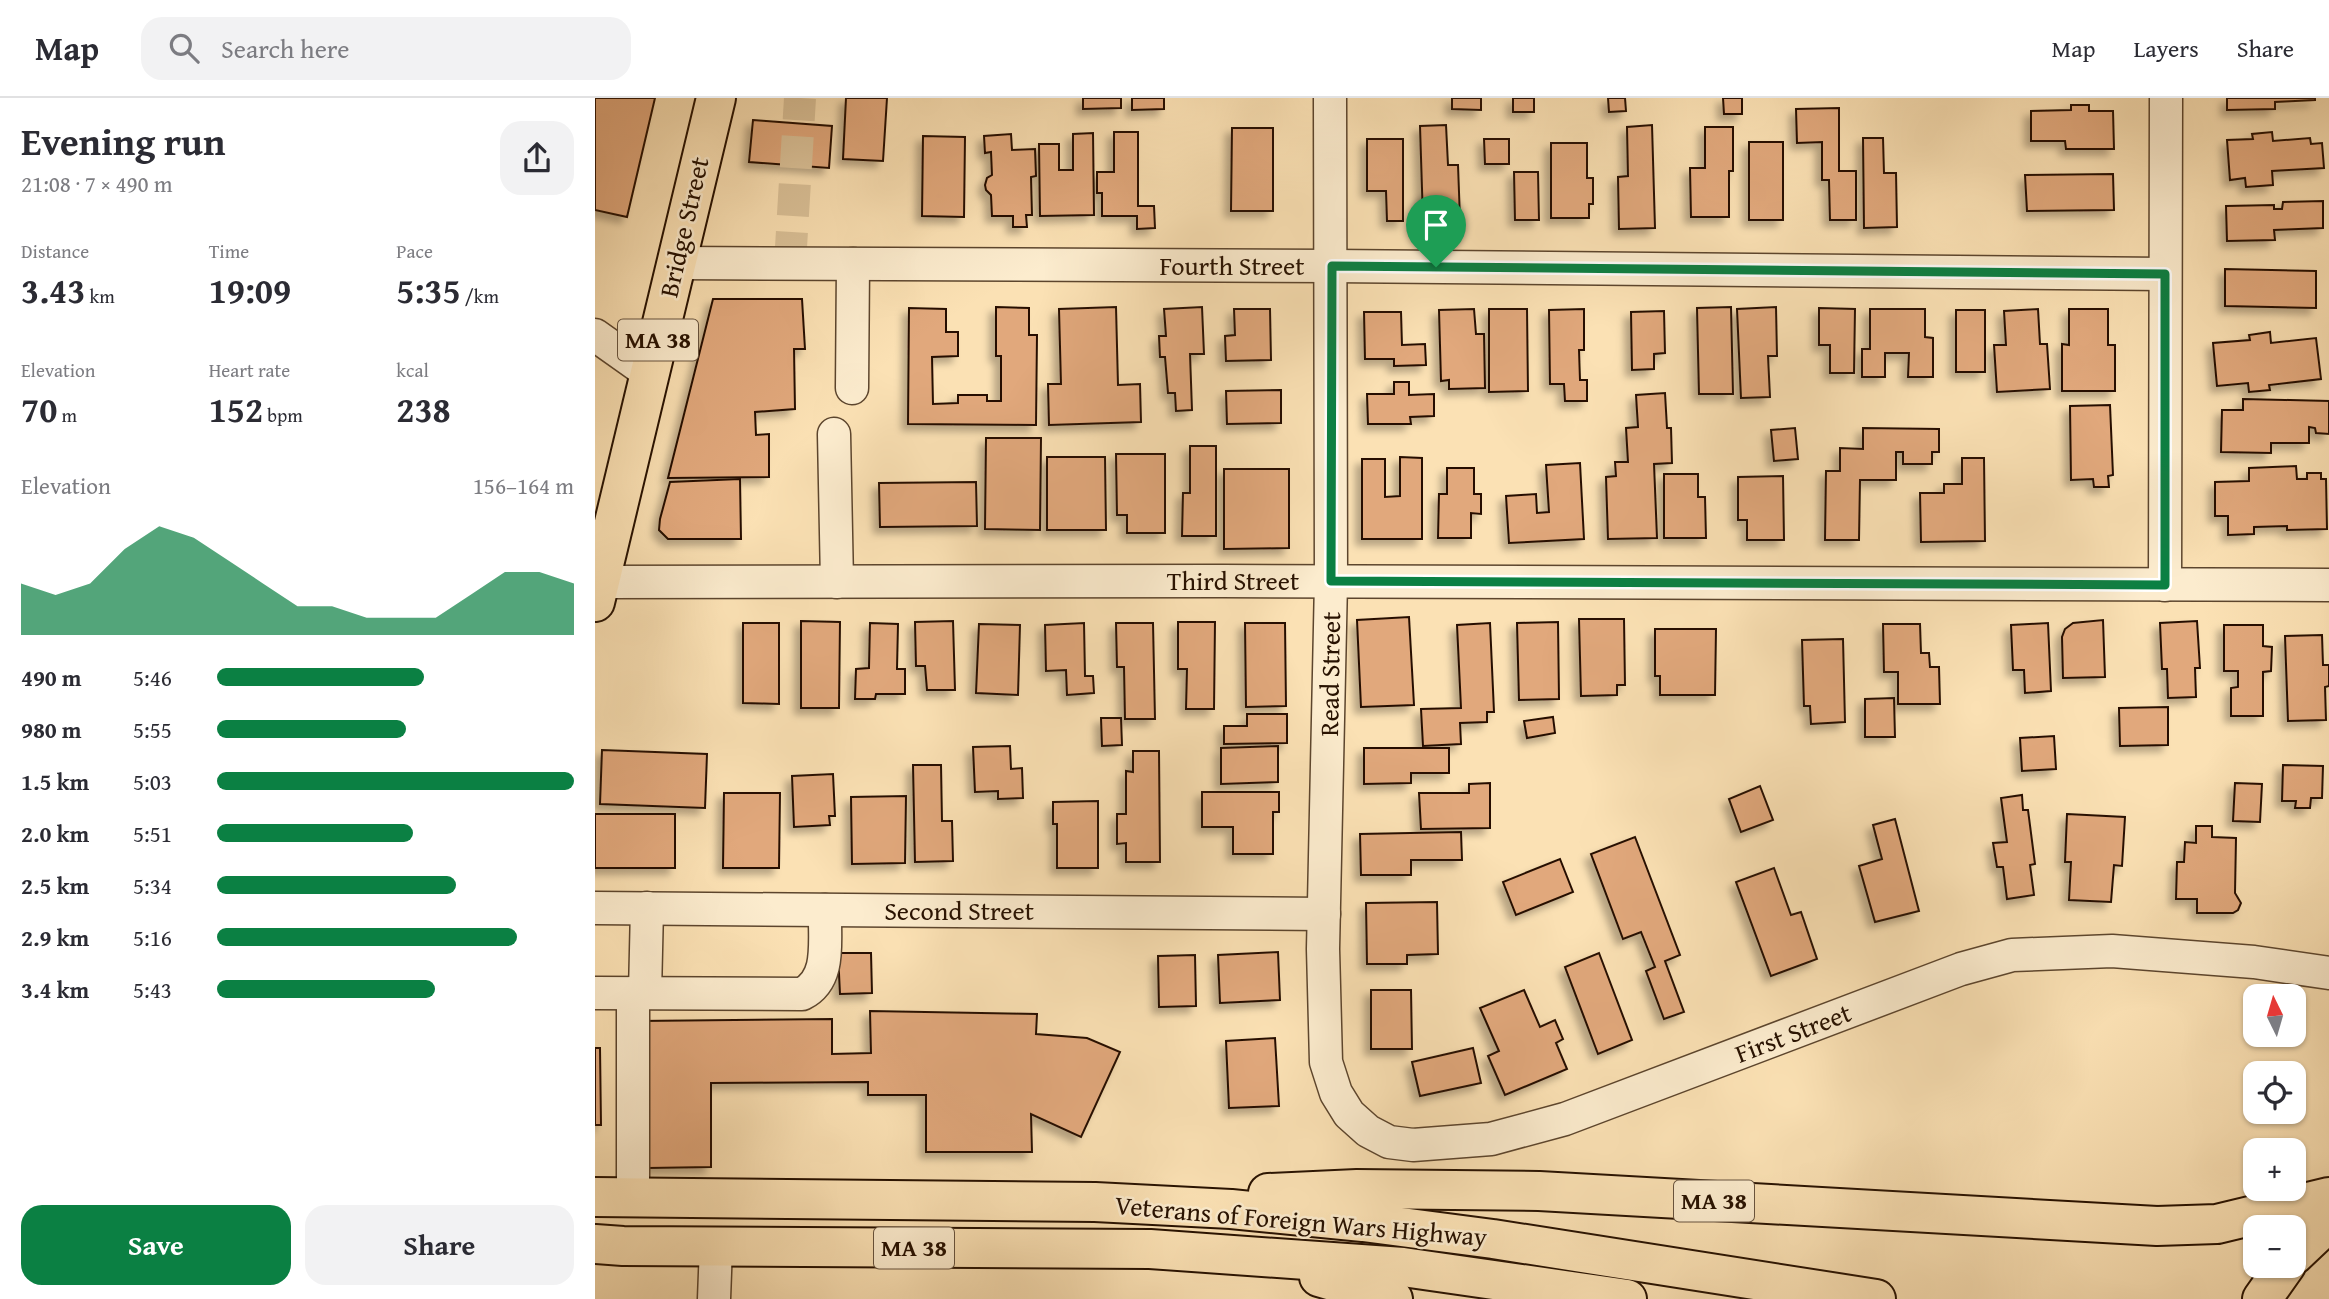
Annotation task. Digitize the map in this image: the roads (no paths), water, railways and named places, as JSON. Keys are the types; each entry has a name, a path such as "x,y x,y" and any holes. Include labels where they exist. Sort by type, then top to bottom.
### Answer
{"main road":[{"name":"Bridge Street","path":"597,592 716,98"},
{"name":"MA 38","path":"1095,1202 1357,1189 1480,1190 2157,1226 2217,1224 2329,1197"},
{"name":"Veterans of Foreign Wars Highway","path":"595,1197 1095,1202 1231,1209 1363,1222 1553,1248 1876,1299"},
{"path":"2306,1244 2329,1222"},
{"name":"Veterans of Foreign Wars Highway","path":"595,1244 1089,1248 1232,1253 1403,1266 1627,1299"},
{"name":"MA 38","path":"1232,1253 1393,1299"},
{"path":"2262,1299 2276,1278"}],"street":[{"name":"Read Street","path":"1325,1040 1324,914 1331,581 1330,98"},
{"path":"2165,585 2166,98"},
{"name":"Fourth Street","path":"676,263 2165,274"},
{"path":"852,388 853,264"},
{"path":"595,335 650,374"},
{"path":"834,434 837,582"},
{"name":"Third Street","path":"597,592 837,582 2329,585"},
{"name":"Second Street","path":"595,908 1324,914"},
{"path":"633,1197 639,993 647,908"},
{"path":"595,993 802,994 815,988 823,972 825,910"},
{"name":"First Street","path":"1325,1040 1326,1062 1336,1093 1349,1114 1368,1131 1389,1142 1440,1144 1491,1139 1565,1119 1961,970 2012,955 2112,951 2254,962 2329,974"},
{"path":"714,1299 716,1247"}],"tunnel":[{"path":"790,264 800,98"}]}
